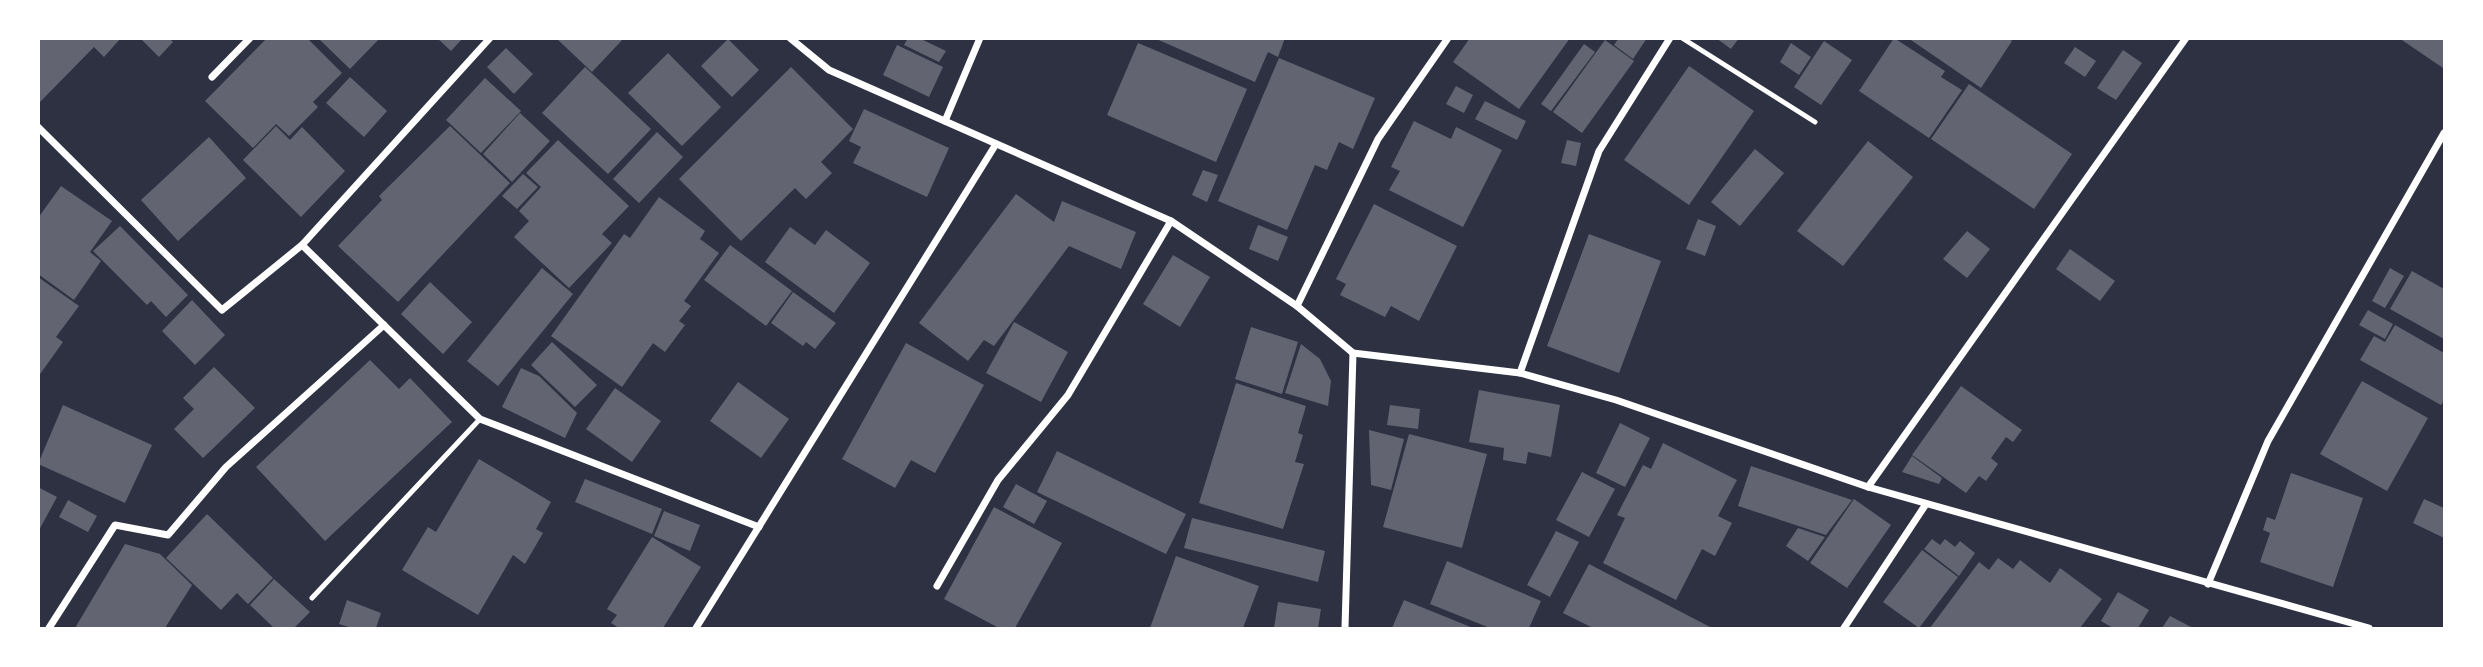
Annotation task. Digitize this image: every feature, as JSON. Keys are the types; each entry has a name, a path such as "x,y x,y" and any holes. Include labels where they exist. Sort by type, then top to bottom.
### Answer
{"street":[{"path":"212,77 250,38"},
{"path":"38,127 222,310 302,245 490,38"},
{"path":"790,38 829,70 1171,221 1297,306 1353,353 1520,373 1616,400 1868,487 2368,628"},
{"path":"945,121 980,38"},
{"path":"1297,306 1378,139 1448,38"},
{"path":"1520,373 1599,151 1670,38"},
{"path":"1868,487 2186,38"},
{"path":"2208,584 2268,441 2445,133"},
{"path":"696,628 996,144"},
{"path":"937,586 998,480 1068,395 1171,221"},
{"path":"302,245 480,419 759,527"},
{"path":"49,628 115,525 167,534 226,467 384,325"},
{"path":"1345,628 1353,353"},
{"path":"1844,628 1926,504"}],"lane":[{"path":"1682,38 1815,122"},
{"path":"312,598 480,419"}],"building":[{"path":"38,38 121,38 104,57 94,47 40,102"},
{"path":"140,38 169,38 173,42 159,57"},
{"path":"267,38 307,38 342,73 313,102 318,107 289,136 276,124 253,148 205,101"},
{"path":"318,38 380,38 350,69"},
{"path":"437,38 463,38 451,51"},
{"path":"556,38 624,38 592,72"},
{"path":"908,38 919,38 946,51 939,62 904,45"},
{"path":"1154,38 1285,38 1278,57 1268,52 1255,82"},
{"path":"1470,38 1570,38 1519,109 1453,62"},
{"path":"1619,38 1647,38 1633,59 1614,45"},
{"path":"1716,38 1739,38 1731,49"},
{"path":"1894,38 1945,71 1941,77 1962,90 1929,138 1859,91"},
{"path":"1908,38 2008,38 2012,41 1981,88"},
{"path":"2399,38 2444,38 2443,68"},
{"path":"728,39 759,70 732,97 701,66"},
{"path":"1605,40 1634,61 1582,133 1553,112"},
{"path":"1824,41 1852,60 1821,105 1794,87"},
{"path":"1138,43 1247,89 1216,162 1107,115"},
{"path":"1791,43 1811,57 1799,75 1780,62"},
{"path":"1584,44 1595,52 1551,111 1541,104"},
{"path":"897,45 943,67 929,97 883,75"},
{"path":"2075,47 2096,61 2085,77 2064,63"},
{"path":"506,48 533,74 514,94 487,67"},
{"path":"2123,50 2142,63 2116,100 2097,88"},
{"path":"668,53 721,107 682,146 628,93"},
{"path":"1279,58 1375,98 1353,149 1339,142 1327,170 1315,165 1287,230 1218,201"},
{"path":"1689,66 1754,111 1689,205 1624,160"},
{"path":"585,67 651,129 608,174 542,113"},
{"path":"791,67 853,129 821,162 832,173 806,199 795,188 741,241 679,179"},
{"path":"350,77 387,111 364,137 326,103"},
{"path":"485,78 521,111 481,153 446,120"},
{"path":"1969,84 2072,154 2034,209 1931,139"},
{"path":"1456,86 1473,95 1464,113 1446,104"},
{"path":"1485,101 1526,121 1517,140 1475,119"},
{"path":"864,109 949,148 927,197 853,163 861,147 849,141"},
{"path":"520,113 550,141 512,182 483,154"},
{"path":"1414,121 1451,139 1456,127 1502,150 1463,227 1389,190 1400,171 1391,167"},
{"path":"276,126 290,140 302,127 345,171 301,217 243,160"},
{"path":"450,126 510,183 398,302 338,246 382,200 379,196"},
{"path":"657,132 683,157 639,203 613,179"},
{"path":"209,137 246,178 178,241 141,200"},
{"path":"558,140 629,206 602,234 612,243 569,288 514,237 529,221 519,211 541,187 526,173"},
{"path":"1567,140 1581,143 1576,166 1561,163"},
{"path":"1868,141 1913,177 1843,266 1797,231"},
{"path":"1755,149 1784,173 1740,226 1711,202"},
{"path":"1203,170 1218,175 1207,202 1192,195"},
{"path":"523,174 538,187 517,209 502,196"},
{"path":"61,186 112,221 90,252 101,261 74,300 38,274 38,218"},
{"path":"1016,194 1054,222 1062,201 1136,232 1121,269 1069,246 994,346 984,340 968,361 919,323"},
{"path":"659,197 705,231 700,239 719,253 684,301 691,306 679,321 685,325 665,352 653,343 622,387 551,336 624,234 630,238"},
{"path":"1374,204 1457,246 1419,321 1391,306 1385,317 1340,295 1346,284 1336,279"},
{"path":"1698,219 1716,226 1705,256 1686,249"},
{"path":"1258,225 1288,237 1278,261 1249,249"},
{"path":"120,226 188,295 166,317 151,301 147,305 93,251"},
{"path":"790,227 815,245 826,230 870,263 834,313 765,262"},
{"path":"1967,231 1990,249 1967,278 1943,259"},
{"path":"1589,234 1661,261 1619,373 1547,346"},
{"path":"730,245 792,291 766,326 704,280"},
{"path":"2070,249 2115,281 2100,301 2056,269"},
{"path":"1173,255 1210,277 1180,327 1143,304"},
{"path":"542,268 573,294 498,386 467,361"},
{"path":"2390,268 2404,276 2385,308 2372,301"},
{"path":"2412,271 2444,289 2444,339 2390,309"},
{"path":"38,277 79,306 56,337 63,342 38,377"},
{"path":"430,282 472,322 443,354 401,314"},
{"path":"793,292 836,323 815,349 806,342 803,346 771,323"},
{"path":"192,300 225,335 195,365 162,331"},
{"path":"2368,310 2393,324 2385,339 2359,325"},
{"path":"1014,322 1068,352 1041,402 986,373"},
{"path":"2395,325 2444,353 2444,400 2441,405 2360,360 2374,336 2385,342"},
{"path":"1251,327 1298,342 1282,394 1235,379"},
{"path":"552,342 597,385 575,407 531,365"},
{"path":"906,343 984,385 935,473 911,460 895,488 842,459"},
{"path":"1301,344 1320,359 1331,381 1328,406 1285,393"},
{"path":"370,360 399,389 410,378 452,422 325,541 256,467"},
{"path":"214,367 255,408 203,458 174,429 194,409 183,398"},
{"path":"521,368 539,376 577,413 565,438 502,407"},
{"path":"2362,381 2428,418 2387,491 2320,454"},
{"path":"738,382 789,419 761,458 710,421"},
{"path":"1236,383 1306,406 1298,433 1303,435 1295,462 1304,464 1283,529 1199,503"},
{"path":"1961,386 2022,430 2013,442 2006,437 1991,458 1998,464 1986,481 1979,476 1966,493 1912,455"},
{"path":"615,388 661,421 632,462 586,429"},
{"path":"1479,390 1560,405 1551,457 1528,452 1526,464 1503,460 1504,448 1469,442"},
{"path":"63,405 152,445 125,503 38,464"},
{"path":"1390,405 1420,409 1418,429 1387,425"},
{"path":"1620,423 1650,438 1625,487 1596,473"},
{"path":"1369,430 1404,439 1391,490 1371,485"},
{"path":"1409,434 1487,454 1462,548 1383,527"},
{"path":"1663,443 1737,480 1718,516 1732,523 1715,556 1702,549 1676,600 1603,563 1625,518 1617,515 1643,465 1651,469"},
{"path":"1057,451 1186,514 1166,554 1037,492"},
{"path":"1912,456 1942,478 1939,484 1902,472"},
{"path":"479,459 551,502 536,529 543,533 525,564 513,555 478,615 402,570 428,527 436,532"},
{"path":"1751,466 1852,500 1826,535 1738,506"},
{"path":"1582,472 1615,489 1589,537 1556,520"},
{"path":"2291,473 2363,498 2333,587 2260,562 2270,533 2263,530 2267,517 2275,520"},
{"path":"585,479 662,509 652,534 575,502"},
{"path":"1016,484 1047,501 1034,524 1003,507"},
{"path":"38,487 57,497 38,532"},
{"path":"1854,499 1891,525 1847,588 1810,563"},
{"path":"2424,499 2444,508 2444,538 2413,523"},
{"path":"68,500 97,516 88,532 59,517"},
{"path":"994,507 1062,543 1015,628 999,628 944,599"},
{"path":"664,511 700,525 690,551 654,536"},
{"path":"207,514 273,578 248,604 237,593 221,610 166,558"},
{"path":"1192,518 1325,551 1318,582 1184,548"},
{"path":"1798,528 1825,537 1808,561 1786,546"},
{"path":"1556,531 1579,542 1550,597 1527,585"},
{"path":"652,537 701,567 663,628 619,628 611,623 617,615 607,609"},
{"path":"1932,539 1940,545 1945,539 1955,547 1960,541 1975,553 1959,576 1924,549"},
{"path":"125,544 160,554 192,585 165,628 75,628"},
{"path":"1922,550 1958,577 1919,628 1883,602"},
{"path":"1176,556 1259,586 1243,628 1150,628"},
{"path":"1998,558 2013,569 2020,560 2050,583 2060,568 2102,599 2080,628 1930,628 1979,562 1989,570"},
{"path":"1447,561 1541,601 1529,628 1490,628 1430,604"},
{"path":"1589,564 1712,628 1593,628 1563,613"},
{"path":"274,579 310,612 294,628 274,628 250,605"},
{"path":"2118,592 2149,610 2138,628 2113,628 2101,621"},
{"path":"347,600 381,613 376,628 352,628 339,624"},
{"path":"1404,600 1473,628 1392,628"},
{"path":"1278,602 1321,609 1318,628 1274,628"},
{"path":"2170,616 2193,628 2162,628"}]}
